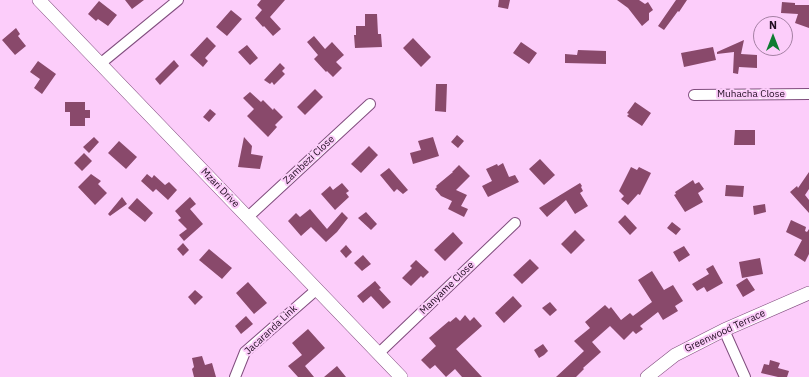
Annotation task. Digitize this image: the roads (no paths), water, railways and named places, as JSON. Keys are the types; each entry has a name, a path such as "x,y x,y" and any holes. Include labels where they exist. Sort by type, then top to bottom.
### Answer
{"street":[{"name":"Mzari Drive","path":"39,0 401,377"},
{"path":"100,64 178,0"},
{"name":"Muhacha Close","path":"694,95 809,94"},
{"name":"Zambezi Close","path":"248,217 370,104"},
{"name":"Manyame Close","path":"379,353 515,223"},
{"name":"Jacaranda Link","path":"234,377 245,352 316,290"},
{"name":"Greenwood Terrace","path":"647,377 675,355 724,330 809,293"},
{"path":"724,330 745,377"}]}
